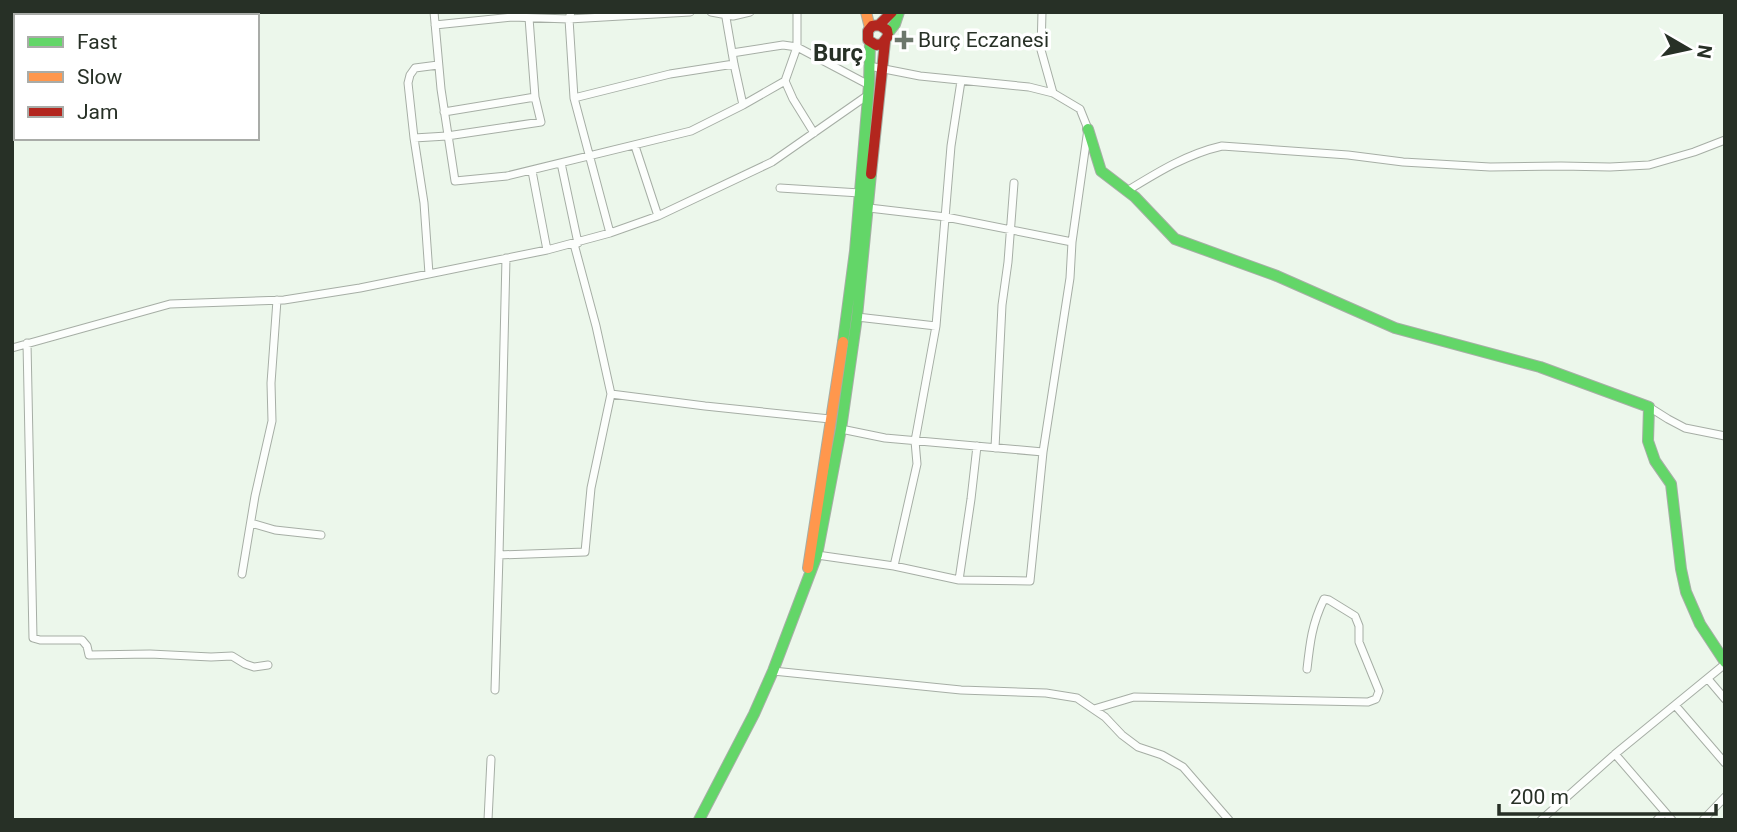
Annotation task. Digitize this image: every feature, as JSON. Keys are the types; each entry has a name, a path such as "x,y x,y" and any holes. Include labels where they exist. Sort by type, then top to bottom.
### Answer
{"main road":[{"path":"866,12 874,26"},
{"path":"807,576 808,556 835,413 857,317 869,208 872,89 870,43 867,34 892,12"},
{"path":"870,43 876,45 886,38 899,12"},
{"path":"699,820 754,714 817,555 841,429 835,413 872,89 883,68 886,38 884,27 874,26"},
{"path":"1088,129 1101,171 1135,197 1175,239 1277,276 1395,328 1540,367 1649,407 1646,431 1655,462 1671,484 1683,583 1692,607 1725,663"}],"street":[{"path":"434,12 444,112 455,181 532,171 691,131 785,81 797,47 797,12"},
{"path":"435,26 512,15 529,18 690,12"},
{"path":"711,12 733,16 750,12"},
{"path":"1042,12 1041,50 1053,93"},
{"path":"725,13 743,105"},
{"path":"570,16 574,97 610,233"},
{"path":"414,138 447,136 541,122 535,97 529,18"},
{"path":"12,348 170,304 277,300 360,288 547,250 610,233 658,216 772,162 872,89 797,47 783,45 732,53"},
{"path":"574,97 670,74 734,64"},
{"path":"429,274 422,184 408,83 415,68 439,65"},
{"path":"817,555 894,566 959,580 1030,581 1044,452 1070,278 1072,242 1088,129 1080,109 1053,93 1029,87 920,76 869,66"},
{"path":"785,81 814,133"},
{"path":"894,566 917,464 915,441 936,327 951,146 961,81"},
{"path":"444,112 535,97"},
{"path":"1127,191 1179,160 1222,145 1403,162 1478,166 1610,167 1649,165 1725,140"},
{"path":"635,146 658,216"},
{"path":"1082,176 1098,160"},
{"path":"499,555 585,552 591,488 611,394 576,243 561,163"},
{"path":"532,171 547,250"},
{"path":"995,449 1002,306 1009,262 1014,183"},
{"path":"780,188 860,193"},
{"path":"869,208 946,217 1072,242"},
{"path":"495,690 506,258"},
{"path":"242,574 272,421 271,383 277,300"},
{"path":"857,317 936,327"},
{"path":"27,343 33,638 82,640 88,646 89,656 232,656 254,667 268,665"},
{"path":"611,394 835,413"},
{"path":"1649,407 1685,428 1725,436"},
{"path":"841,429 885,438 1044,452"},
{"path":"959,580 976,446"},
{"path":"251,523 275,530 320,536"},
{"path":"1094,709 1134,697 1368,702 1376,699 1379,691 1359,642 1359,626 1355,616 1329,600 1324,599 1315,619 1307,669"},
{"path":"1541,820 1615,754 1725,663"},
{"path":"773,671 961,690 1046,693 1077,698 1105,717 1138,747 1162,755 1183,767 1229,820"},
{"path":"1708,679 1725,699"},
{"path":"1675,705 1725,763"},
{"path":"1615,754 1672,820"},
{"path":"488,820 491,760"},
{"path":"1703,820 1725,797"},
{"path":"1657,820 1665,812"}],"traffic: fast":[{"path":"888,33 899,12"},
{"path":"843,342 855,251 870,43"},
{"path":"1088,129 1101,171 1135,197 1175,239 1277,276 1395,328 1540,367 1649,407 1648,441 1655,461 1671,484 1686,592 1700,624 1725,662"},
{"path":"699,820 754,714 817,555 841,429 857,317 871,174"}],"traffic: slow":[{"path":"866,12 870,28"},
{"path":"808,568 843,342"}],"traffic: jam":[{"path":"879,25 887,30 888,36 882,44 876,45 868,40 868,31 872,26 879,25 892,12"},
{"path":"871,174 885,42"}],"place":[{"name":"Burç Eczanesi","path":"904,40"}],"district":[{"name":"Burç","path":"838,53"}]}
